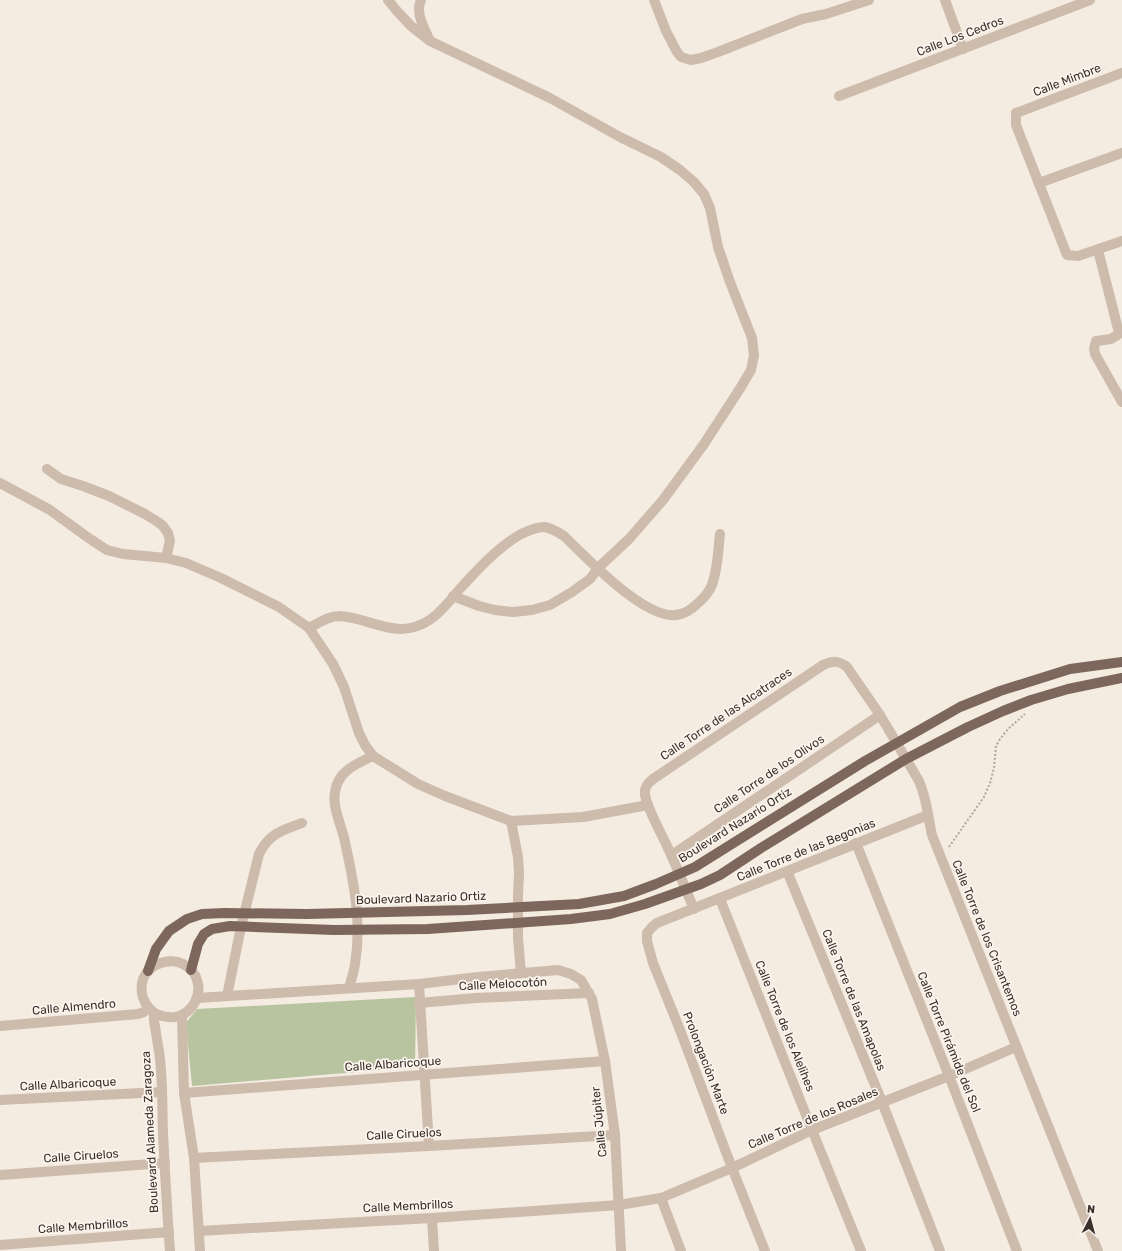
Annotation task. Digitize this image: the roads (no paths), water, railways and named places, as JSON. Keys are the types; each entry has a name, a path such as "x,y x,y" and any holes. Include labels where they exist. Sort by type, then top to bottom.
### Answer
{"main road":[{"name":"Boulevard Nazario Ortiz","path":"148,971 156,949 169,931 186,919 202,914 307,914 518,908 579,904 624,896 695,868 896,742 960,707 1000,691 1070,669 1122,662"},
{"path":"191,970 196,949 204,934 212,930 230,926 358,930 428,929 518,924 571,919 610,914 645,904 686,890 720,875 761,848 906,759 968,727 1031,700 1068,689 1122,678"}],"street":[{"path":"388,0 411,26 430,41 550,98 620,137 661,157 694,182 704,194 710,208 718,247 752,338 754,355 752,370 718,422 663,500 629,539 598,568 590,579 550,605 532,610 512,612 495,610 479,606 454,596"},
{"path":"421,0 419,12 430,41"},
{"path":"654,0 666,31 677,52 681,56 691,60 696,60 718,52 802,19 826,14 868,0"},
{"path":"945,0 962,49"},
{"name":"Calle Los Cedros","path":"839,96 1090,0"},
{"name":"Calle Mimbre","path":"1039,183 1016,125 1016,113 1122,74"},
{"path":"1122,152 1039,183 1067,256 1078,256 1122,241"},
{"path":"1098,250 1117,335 1096,341 1094,349 1095,354 1122,402"},
{"path":"47,469 61,479 109,496 158,522 168,533 170,541 166,558"},
{"path":"0,483 50,510 107,550 122,554 166,558 186,563 221,578 279,607 310,628 333,664 344,687 359,733 365,745 373,756 418,784 511,821 583,817 648,805 672,855 694,909"},
{"path":"310,628 327,618 339,616 354,618 389,628 403,629 419,625 430,619 445,607 480,567 512,539 527,531 544,527 553,529 564,536 598,568 627,593 645,606 661,613 676,615 690,611 712,587 717,570 720,534"},
{"name":"Calle Torre de los Crisantemos","path":"823,665 832,661 838,662 847,667 880,715 922,789 927,804 932,835 1098,1251"},
{"name":"Calle Torre de las Alcatraces","path":"648,805 645,795 645,788 653,779 823,665"},
{"name":"Calle Torre de los Olivos","path":"672,855 880,715"},
{"path":"349,988 355,964 358,913 354,883 345,840 334,801 335,791 340,777 352,766 373,756"},
{"name":"Calle Torre de las Begonias","path":"694,909 928,815"},
{"path":"511,821 520,873 518,924 521,973"},
{"path":"227,996 244,913 259,854 264,844 272,836 284,829 302,823"},
{"name":"Calle Torre Pirámide del Sol","path":"856,843 1017,1251"},
{"name":"Calle Torre de las Amapolas","path":"787,872 882,1102 940,1251"},
{"name":"Calle Torre de los Alelihes","path":"720,899 861,1251"},
{"name":"Prolongación Marte","path":"694,909 657,923 647,933 647,941 653,963 765,1251"},
{"path":"148,971 165,961 174,961 184,964 191,970 196,978 199,988 194,1005 182,1015 174,1018 167,1018 159,1016 150,1010"},
{"path":"197,998 419,984 558,970 571,974 581,980 589,993"},
{"name":"Boulevard Alameda Zaragoza","path":"148,971 143,979 141,989 143,998 150,1010 159,1056 170,1251"},
{"path":"419,984 429,1146"},
{"name":"Calle Melocotón","path":"420,1003 476,998 589,993"},
{"name":"Calle Júpiter","path":"589,993 592,998 605,1061 615,1135 621,1251"},
{"name":"Calle Almendro","path":"0,1026 138,1014 150,1010"},
{"path":"182,1015 184,1093 194,1158 200,1251"},
{"name":"Calle Torre de los Rosales","path":"619,1205 661,1198 732,1168 812,1130 949,1076 1016,1047"},
{"name":"Calle Albaricoque","path":"184,1093 605,1061"},
{"name":"Calle Albaricoque","path":"0,1100 162,1092"},
{"name":"Calle Ciruelos","path":"194,1158 615,1135"},
{"name":"Calle Ciruelos","path":"0,1175 165,1163"},
{"path":"661,1198 681,1251"},
{"name":"Calle Membrillos","path":"199,1231 432,1218 619,1205"},
{"path":"432,1218 434,1251"},
{"name":"Calle Membrillos","path":"0,1245 169,1232"}]}
